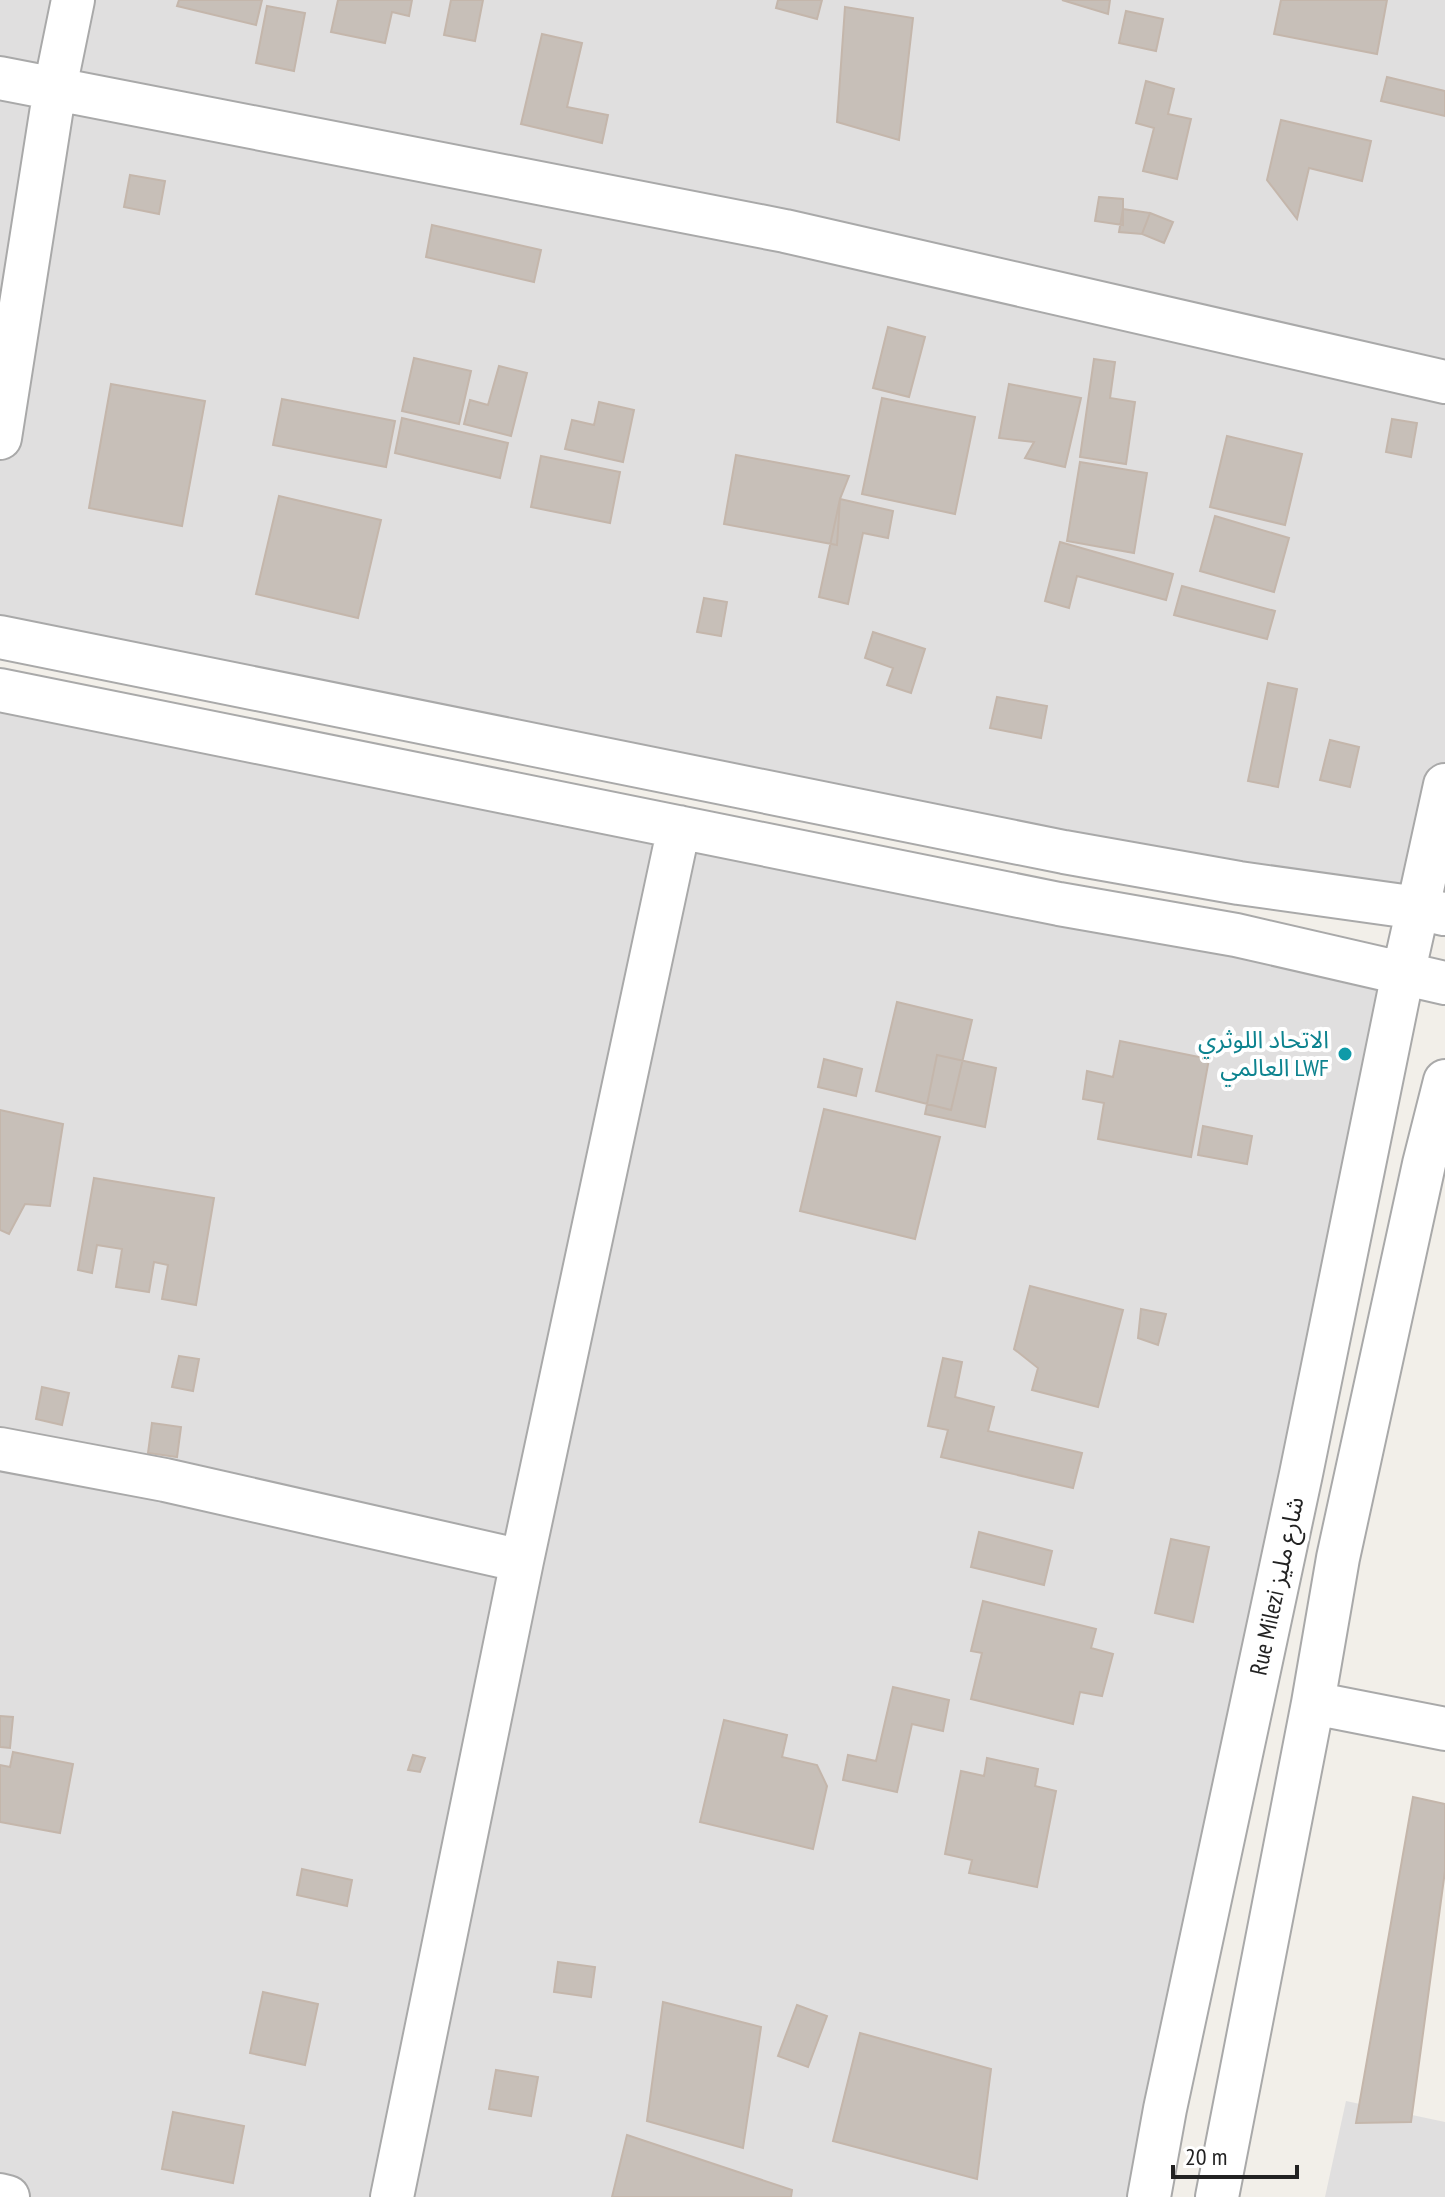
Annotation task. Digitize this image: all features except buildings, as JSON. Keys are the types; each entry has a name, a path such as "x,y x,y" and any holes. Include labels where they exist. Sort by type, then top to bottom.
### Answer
{"street":[{"path":"0,438 55,88 73,0"},
{"path":"0,78 785,231 1445,382"},
{"path":"0,637 1064,852 1239,883 1432,911"},
{"path":"0,690 1059,904 1236,935 1445,983"},
{"name":"Rue Milezi شارع مليز","path":"1149,2197 1403,974 1432,911 1445,785"},
{"path":"392,2197 522,1561 679,827"},
{"path":"1217,2197 1313,1703 1338,1558 1445,1081"},
{"path":"0,1449 165,1480 522,1561"},
{"path":"1313,1703 1445,1729"},
{"path":"0,2195 8,2197"}],"shaded area":[{"path":"0,0 1445,0 1445,916 0,631"},
{"path":"0,704 1412,982 1128,2197 0,2197"},
{"path":"1346,2101 1445,2122 1445,2197 1325,2197"}],"place":[{"name":"الاتحاد اللوثري العالمي LWF","path":"1345,1054"}]}
